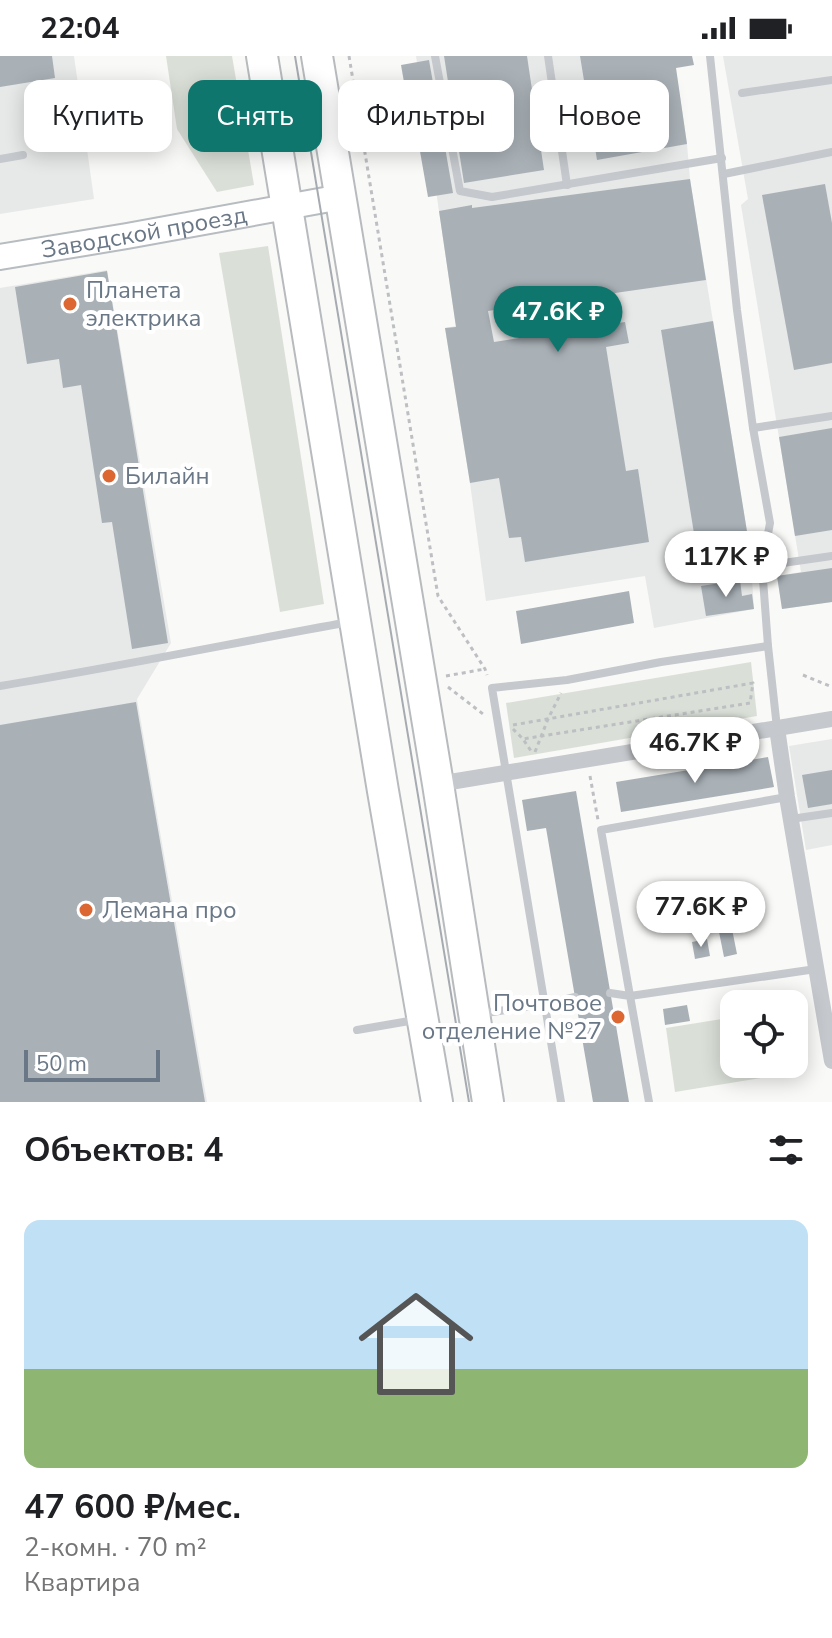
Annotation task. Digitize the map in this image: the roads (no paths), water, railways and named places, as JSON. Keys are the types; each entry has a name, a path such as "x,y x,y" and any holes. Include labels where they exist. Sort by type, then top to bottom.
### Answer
{"highway":[{"path":"262,56 437,1102"},
{"path":"317,56 488,1102"}],"street":[{"name":"Заводской проезд","path":"0,257 341,197"},
{"path":"438,784 832,719"},
{"path":"777,728 816,969 829,1026 832,1061"}],"lane":[{"path":"435,56 460,191 492,197 722,158"},
{"path":"548,56 567,185"},
{"path":"710,56 737,310 770,523 762,566 777,728"},
{"path":"742,93 832,80"},
{"path":"724,174 832,152"},
{"path":"0,159 23,155"},
{"path":"753,428 832,416"},
{"path":"762,566 832,556"},
{"path":"0,686 355,622"},
{"path":"561,1102 492,688 567,680 768,646"},
{"path":"649,1102 601,830 787,797"},
{"path":"791,819 832,813"},
{"path":"610,993 630,996 816,969"},
{"path":"474,1015 575,997"},
{"path":"357,1030 423,1019"}],"tram line":[{"path":"295,56 469,1102"}],"place":[{"name":"Планета электрика","path":"70,304"},
{"name":"Билайн","path":"109,476"},
{"name":"Лемана про","path":"86,910"},
{"name":"Почтовое отделение №27","path":"618,1017"}]}
